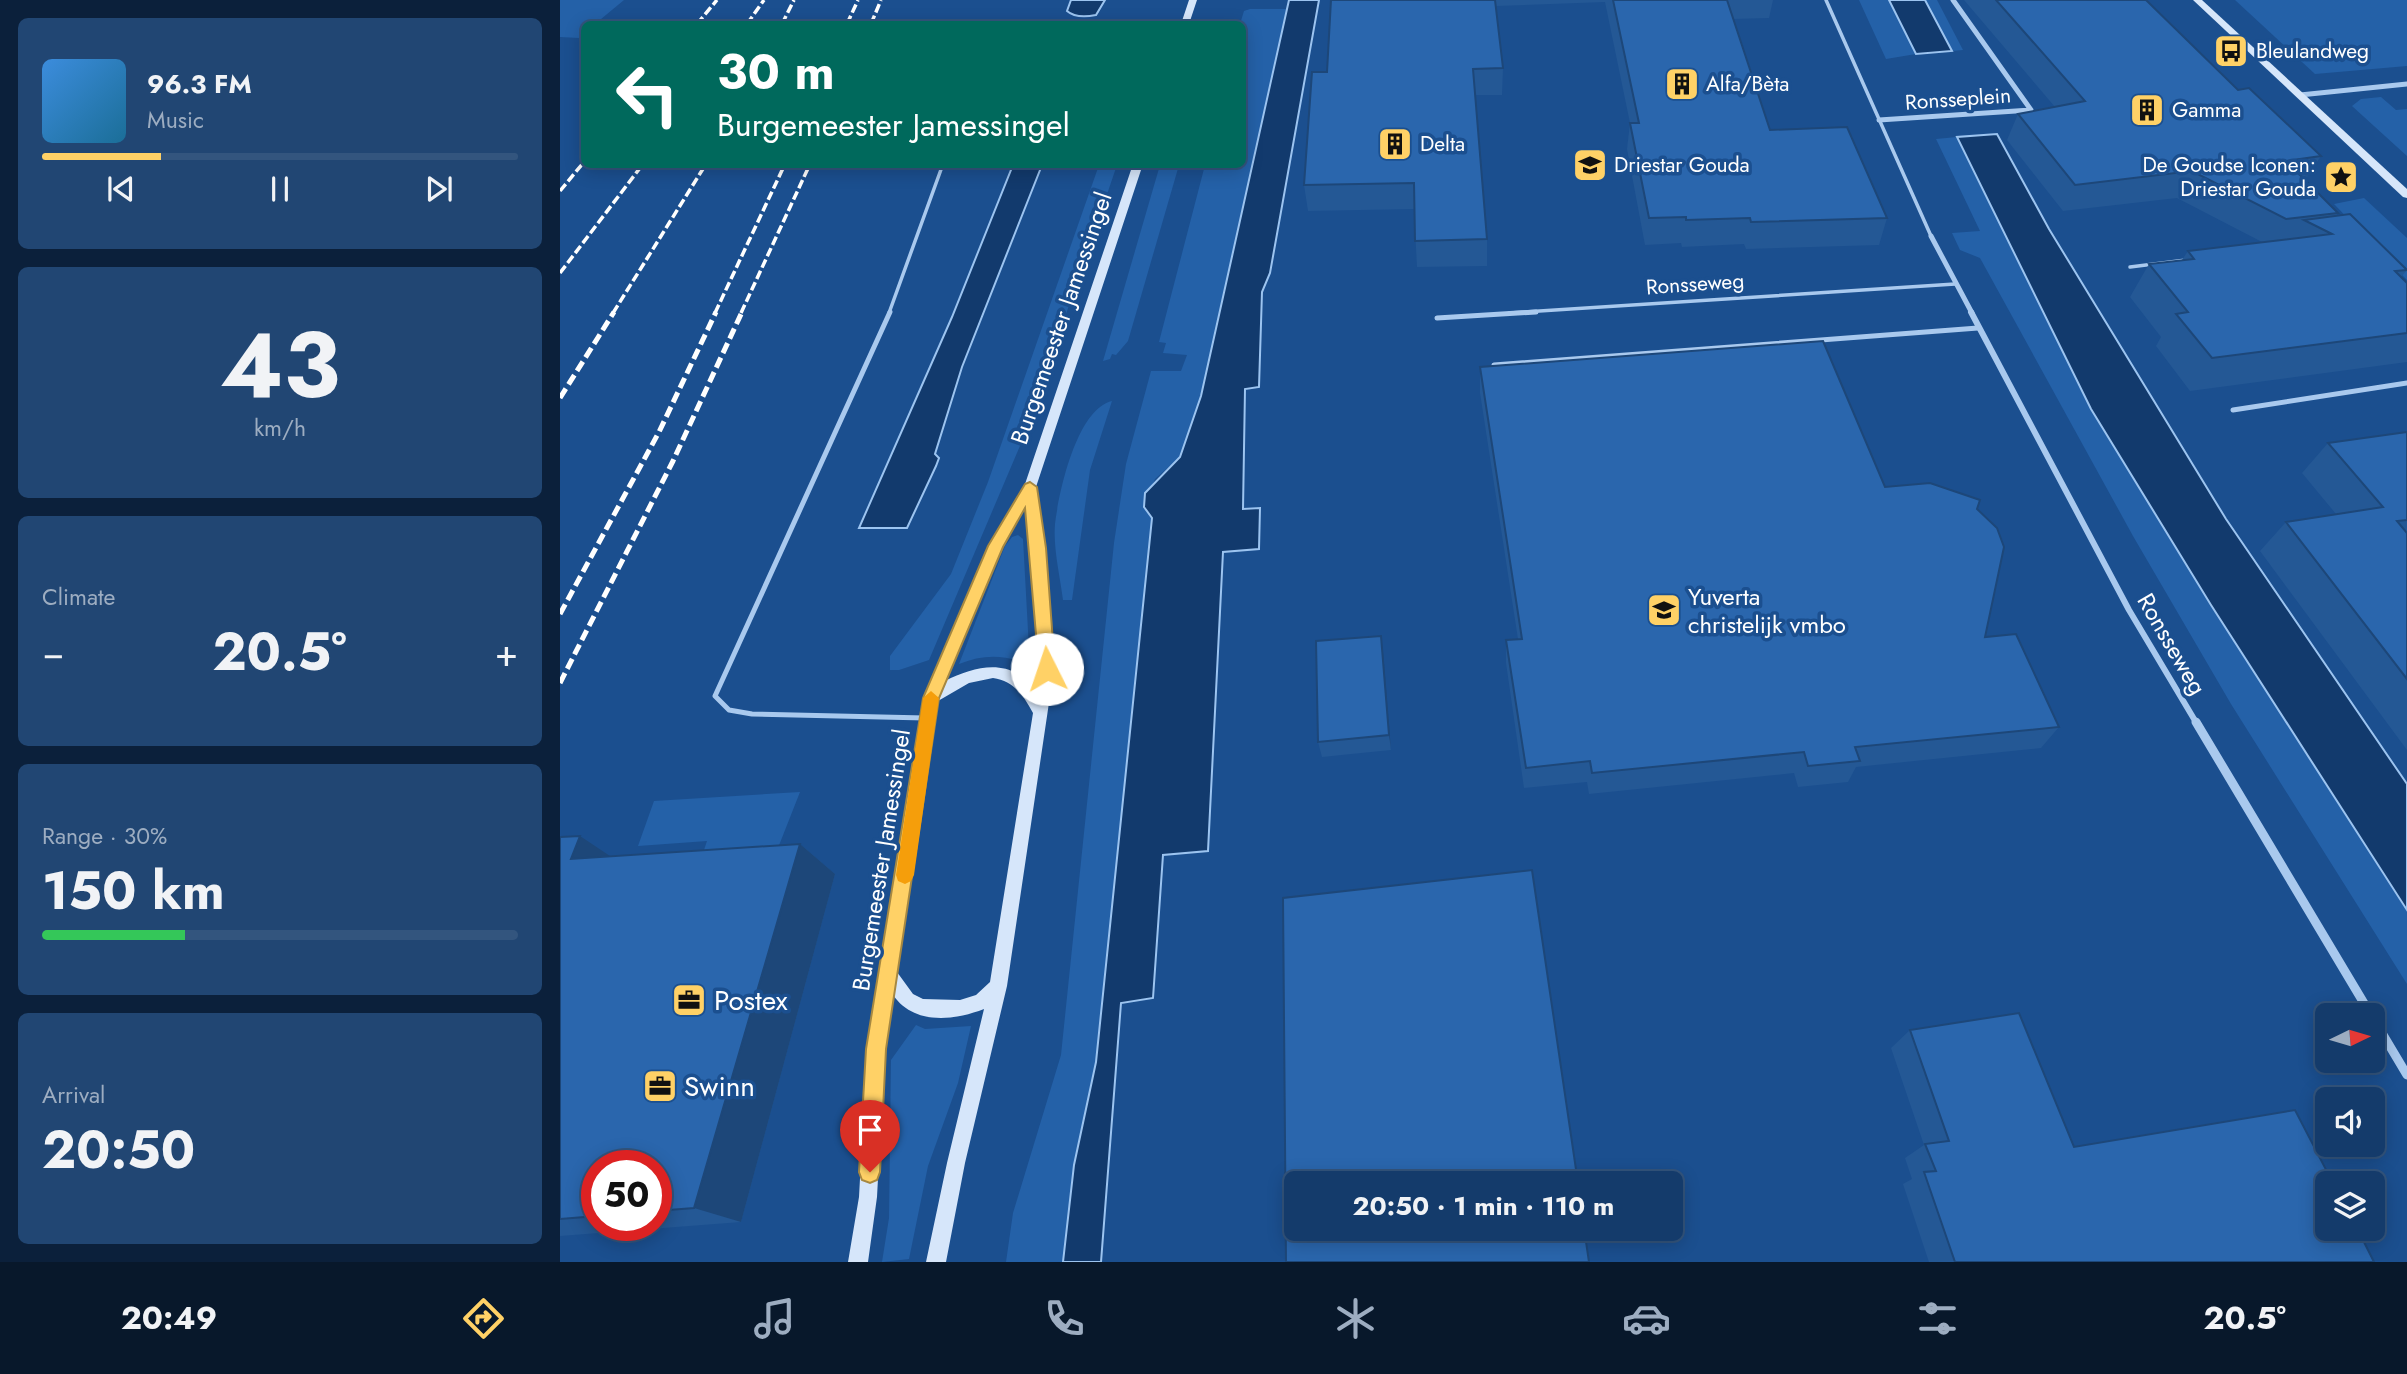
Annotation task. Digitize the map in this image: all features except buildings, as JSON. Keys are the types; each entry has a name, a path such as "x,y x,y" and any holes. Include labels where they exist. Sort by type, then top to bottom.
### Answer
{"main road":[{"path":"1186,21 1193,0"},
{"path":"2197,0 2407,195"},
{"name":"Burgemeester Jamessingel","path":"858,1262 868,1197 876,1049 931,698 996,546 1030,487 1137,168"},
{"name":"Burgemeester Jamessingel","path":"936,1262 956,1163 998,986 1047,669 1039,548 1030,487"},
{"path":"931,698 975,673 992,671 1014,675 1030,689 1039,712"},
{"path":"888,973 907,1000 921,1007 935,1009 960,1009 981,1002 998,986"}],"street":[{"name":"Ronsseplein","path":"1879,120 2031,110 1953,0"},
{"path":"2300,95 2407,84"},
{"name":"Ronsseweg","path":"1931,236 2129,610 2364,1003"},
{"name":"Ronsseweg","path":"2385,1038 2407,1075"}],"lane":[{"name":"Ronsseplein","path":"1826,0 1931,236"},
{"path":"928,718 863,719 752,714 729,710 715,696 889,314 942,168"},
{"path":"2130,267 2198,258"},
{"name":"Ronsseweg","path":"1437,318 1955,284"},
{"path":"1494,365 1978,328"},
{"path":"2233,410 2407,383"}],"shaded area":[{"path":"560,0 624,0 599,21 581,21 579,38 560,37"},
{"path":"1071,0 1105,0 1096,15 1085,16 1067,11"},
{"path":"1289,0 1319,0 1270,273 1262,292 1259,387 1245,389 1243,509 1260,508 1259,549 1223,552 1208,851 1163,855 1153,998 1121,1003 1101,1262 1063,1262 1074,1165 1096,1062 1152,518 1144,507 1145,493 1180,457 1201,396"},
{"path":"1859,0 1889,0 1916,54 1886,59"},
{"path":"1889,0 1925,0 1952,51 1916,54"},
{"path":"1925,0 1937,0 1963,50 1952,51"},
{"path":"2235,0 2407,0 2407,66 2315,74"},
{"path":"1287,9 1201,396 1180,457 1155,479 1144,507 1152,518 1096,1062 1074,1165 1063,1262 1006,1262 1013,1213 1061,1055 1114,543 1126,464 1151,371 1181,371 1187,355 1163,353 1166,343 1159,342 1204,168 1246,168 1246,21 1241,21 1244,11"},
{"path":"2381,97 2396,110 2407,109 2407,156 2352,106 2361,99"},
{"path":"1997,134 2049,229 2226,519 2407,784 2407,910 2211,605 2091,409 1957,137"},
{"path":"1957,137 2003,230 2211,605 2407,910 2407,984 2231,704 2133,536 1980,258 1960,250 1952,233 1980,231 1936,139"},
{"path":"1012,168 1041,168 962,367 935,454 939,458 907,528 859,528 952,317"},
{"path":"1098,168 1116,168 1025,434 929,660 899,670 890,670 890,656 951,574 988,482"},
{"path":"1159,168 1178,168 1128,341 1116,355 1112,354 1110,359 1103,361"},
{"path":"2364,198 2407,238 2407,280 2334,204"},
{"path":"1112,401 1090,470 1072,600 1063,600 1055,533 1061,492 1080,435 1100,407"},
{"path":"1018,535 1023,539 1029,649 1024,663 992,657 959,664 1005,546 1012,537"},
{"path":"800,792 776,853 701,859 707,841 638,846 654,801"},
{"path":"916,1025 925,1029 971,1026 958,1083 928,1166 909,1259 882,1262 889,1218 891,1060"}],"railway":[{"path":"700,21 717,0"},
{"path":"749,21 764,0"},
{"path":"784,21 794,0"},
{"path":"848,21 858,0"},
{"path":"872,21 881,0"},
{"path":"560,191 581,166"},
{"path":"560,273 640,168"},
{"path":"613,313 704,168"},
{"path":"715,313 783,168"},
{"path":"741,313 808,168"},
{"path":"560,398 614,312"},
{"path":"560,614 659,432 716,312"},
{"path":"560,683 673,461 742,312"}],"slow traffic":[{"path":"905,875 931,698"}],"place":[{"name":"Bleulandweg","path":"2231,51"},
{"name":"Alfa/Bèta","path":"1682,84"},
{"name":"Gamma","path":"2147,110"},
{"name":"Delta","path":"1395,144"},
{"name":"Driestar Gouda","path":"1590,165"},
{"name":"De Goudse Iconen: Driestar Gouda","path":"2341,177"},
{"name":"Yuverta christelijk vmbo","path":"1664,610"},
{"name":"Postex","path":"689,1000"},
{"name":"Swinn","path":"660,1086"}],"route":[{"path":"870,1172 876,1049 931,698 996,546 1030,487 1039,548 1047,669"}]}
